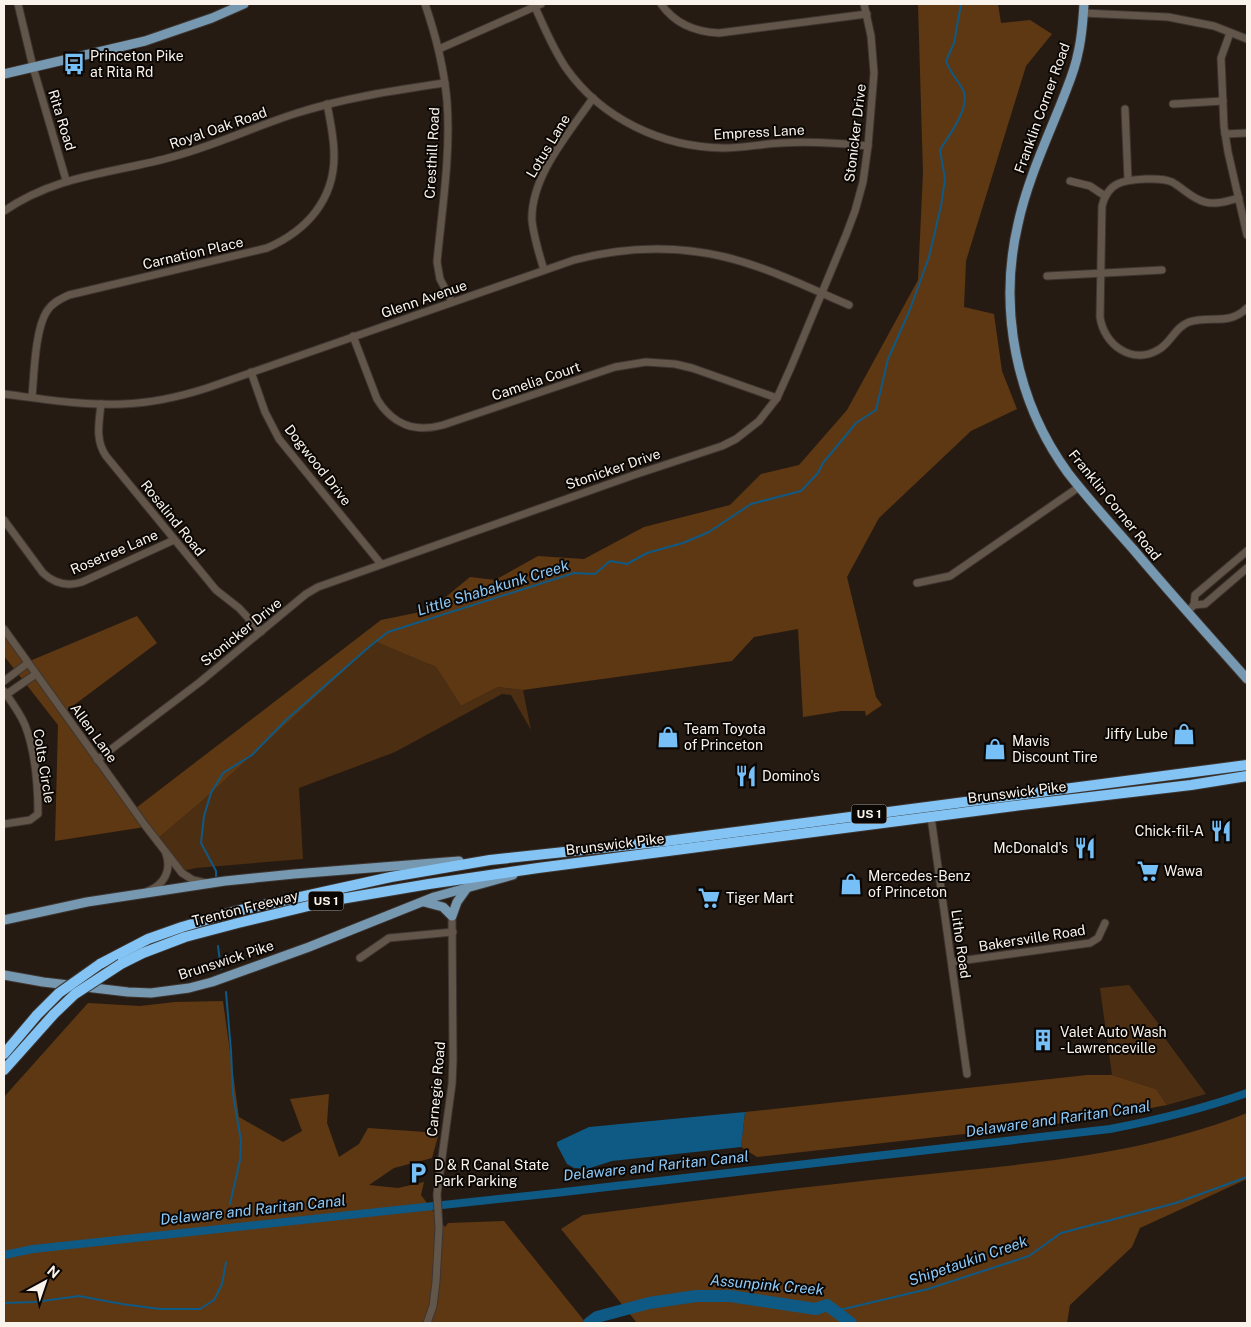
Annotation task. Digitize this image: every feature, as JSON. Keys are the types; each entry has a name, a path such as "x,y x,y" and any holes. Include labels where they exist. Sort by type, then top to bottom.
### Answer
{"highway":[{"name":"Brunswick Pike","path":"490,860 667,841 1247,765"},
{"name":"Brunswick Pike","path":"538,868 1190,785 1247,776"},
{"name":"Trenton Freeway","path":"4,1054 37,1014 59,993 100,964 148,939 236,911 391,877 490,860"},
{"name":"Trenton Freeway","path":"4,1070 54,1014 75,994 121,964 143,953 185,937 329,901 538,868"}],"main road":[{"path":"4,74 145,41 212,18 244,4"},
{"name":"Franklin Corner Road","path":"1084,8 1081,38 1073,72 1027,192 1018,223 1010,286 1010,308 1014,343 1026,391 1052,449 1079,487 1247,679"},
{"name":"Brunswick Pike","path":"4,920 148,892 208,883 308,872 490,860"},
{"name":"Brunswick Pike","path":"4,975 43,982 128,992 151,992 189,988 212,982 300,950 423,902 538,868"},
{"path":"423,902 443,907 452,916 457,902 467,888"}],"street":[{"name":"Rita Road","path":"18,4 33,67 66,180"},
{"name":"Cresthill Road","path":"425,4 439,48 447,102 447,144 437,262 440,279 452,302"},
{"path":"661,4 681,23 690,28 709,33 867,14"},
{"name":"Stonicker Drive","path":"97,760 200,682 306,594 318,587 634,475 722,446 748,431 769,410 777,398 822,294 855,211 863,182 874,73 871,36 864,4"},
{"path":"439,48 538,5"},
{"name":"Empress Lane","path":"538,5 556,52 567,69 593,98 638,129 673,142 692,146 726,148 820,142 868,146"},
{"path":"1084,8 1190,20 1247,39"},
{"path":"1230,33 1221,58 1225,134 1247,235"},
{"name":"Royal Oak Road","path":"4,210 35,192 66,180 197,150 296,113 327,104 445,82"},
{"name":"Lotus Lane","path":"544,270 532,219 535,194 545,170 593,98"},
{"path":"1173,104 1223,101"},
{"name":"Carnation Place","path":"32,397 40,326 48,310 60,298 267,248 283,241 305,224 321,204 327,192 334,166 334,142 327,104"},
{"path":"1125,109 1128,180"},
{"path":"1225,134 1247,133"},
{"path":"1239,198 1219,203 1205,202 1166,180 1128,180 1115,185 1105,196 1102,206 1101,325 1109,341 1114,346 1128,354 1144,355 1159,350 1166,345 1176,331 1188,323 1227,320 1246,311"},
{"path":"1070,181 1090,186 1105,196"},
{"name":"Glenn Avenue","path":"4,394 101,404 144,403 189,394 544,270 583,258 645,248 682,249 744,262 849,305"},
{"path":"1047,276 1162,270"},
{"name":"Camelia Court","path":"353,336 381,407 395,420 413,428 434,428 615,367 646,362 675,364 692,368 777,398"},
{"name":"Dogwood Drive","path":"252,372 265,412 279,439 381,564"},
{"name":"Rosalind Road","path":"101,404 98,435 102,450 216,590 239,608 261,632"},
{"path":"917,583 950,576 1079,487"},
{"name":"Rosetree Lane","path":"4,520 43,573 48,578 62,584 82,582 174,540"},
{"path":"1187,612 1194,605 1195,595 1247,551"},
{"path":"1194,605 1205,604 1246,569 1236,560"},
{"path":"1214,579 1223,589"},
{"name":"Allen Lane","path":"4,629 97,760 185,876 208,883"},
{"path":"4,681 28,663"},
{"path":"5,694 36,674"},
{"name":"Colts Circle","path":"4,824 30,820 38,814 38,791 31,747 25,724 5,694"},
{"name":"Litho Road","path":"931,817 967,1074"},
{"path":"148,892 160,884 167,872 165,851"},
{"name":"Carnegie Road","path":"427,1323 433,1306 436,1282 439,1228 437,1194 453,1068 452,916"},
{"name":"Bakersville Road","path":"952,962 1090,943 1098,938 1105,923"},
{"path":"360,958 389,938 453,932"}],"shaded area":[{"path":"918,4 998,4 1001,23 1030,20 1052,34 1026,66 966,261 964,307 994,314 1002,371 1017,409 971,431 879,518 847,577 876,697 882,705 866,716 865,711 841,711 803,717 798,629 754,637 732,661 523,690 498,687 461,706 436,667 376,642 201,802 156,840 145,827 55,841 58,725 4,656 4,634 25,663 137,616 157,643 62,714 132,811 381,620 430,610 470,577 495,580 538,556 584,559 644,527 730,505 761,474 799,465 847,410 918,280 923,173"},
{"path":"376,642 436,667 461,706 498,687 523,690 531,730 511,695 502,694 395,752 299,788 303,859 196,868 177,872 156,840 201,802"},
{"path":"1129,985 1158,1023 1158,1029 1206,1094 1167,1105 1156,1089 1112,1075 1100,988"},
{"path":"223,1001 239,1117 283,1142 302,1131 290,1099 329,1094 327,1123 339,1157 359,1144 368,1128 439,1133 432,1158 394,1168 369,1185 398,1188 424,1182 421,1195 445,1227 448,1223 504,1221 586,1323 4,1323 4,1097 88,1003 140,1006 175,1002"},
{"path":"1087,1075 1112,1075 1156,1089 1167,1105 1082,1121 757,1157 741,1147 745,1112"},
{"path":"1247,1113 1247,1179 1140,1228 1132,1247 1070,1305 1067,1323 637,1323 561,1229 583,1215 787,1189 1039,1162 1123,1149 1206,1128"}],"water":[{"path":"745,1112 741,1147 612,1161 587,1169 574,1168 567,1164 557,1145 557,1142 589,1127"}],"waterway":[{"name":"Little Shabakunk Creek","path":"216,880 216,871 201,843 204,816 211,793 223,773 252,755 286,720 388,632 574,573 595,574 610,561 627,564 647,553 683,543 709,532 751,504 801,491 818,473 823,463 856,423 876,410 888,359 909,312 929,257 941,206 945,179 940,150 964,107 964,92 946,61 954,43 961,4"},
{"name":"Little Shabakunk Creek","path":"218,946 221,969"},
{"name":"Little Shabakunk Creek","path":"226,992 233,1094 241,1141 240,1160 230,1204"},
{"name":"Delaware and Raritan Canal","path":"4,1255 33,1249 555,1193 1110,1129 1179,1114 1247,1093"},
{"name":"Shipetaukin Creek","path":"835,1311 928,1289 1029,1256 1061,1233 1176,1203 1247,1177"},
{"name":"Little Shabakunk Creek","path":"4,1303 35,1302 79,1296 160,1309 200,1309 214,1300 222,1284 226,1262"},
{"name":"Assunpink Creek","path":"589,1323 597,1317 649,1303 696,1296 730,1296 816,1309 827,1305 851,1323"}],"place":[{"name":"Princeton Pike at Rita Rd","path":"74,64"},
{"name":"Jiffy Lube","path":"1184,734"},
{"name":"Team Toyota of Princeton","path":"668,737"},
{"name":"Mavis Discount Tire","path":"995,749"},
{"name":"Domino's","path":"746,776"},
{"name":"Chick-fil-A","path":"1221,831"},
{"name":"McDonald's","path":"1085,848"},
{"name":"Wawa","path":"1148,871"},
{"name":"Mercedes-Benz of Princeton","path":"851,884"},
{"name":"Tiger Mart","path":"709,898"},
{"name":"Valet Auto Wash - Lawrenceville","path":"1043,1040"},
{"name":"D & R Canal State Park Parking","path":"418,1173"}]}
